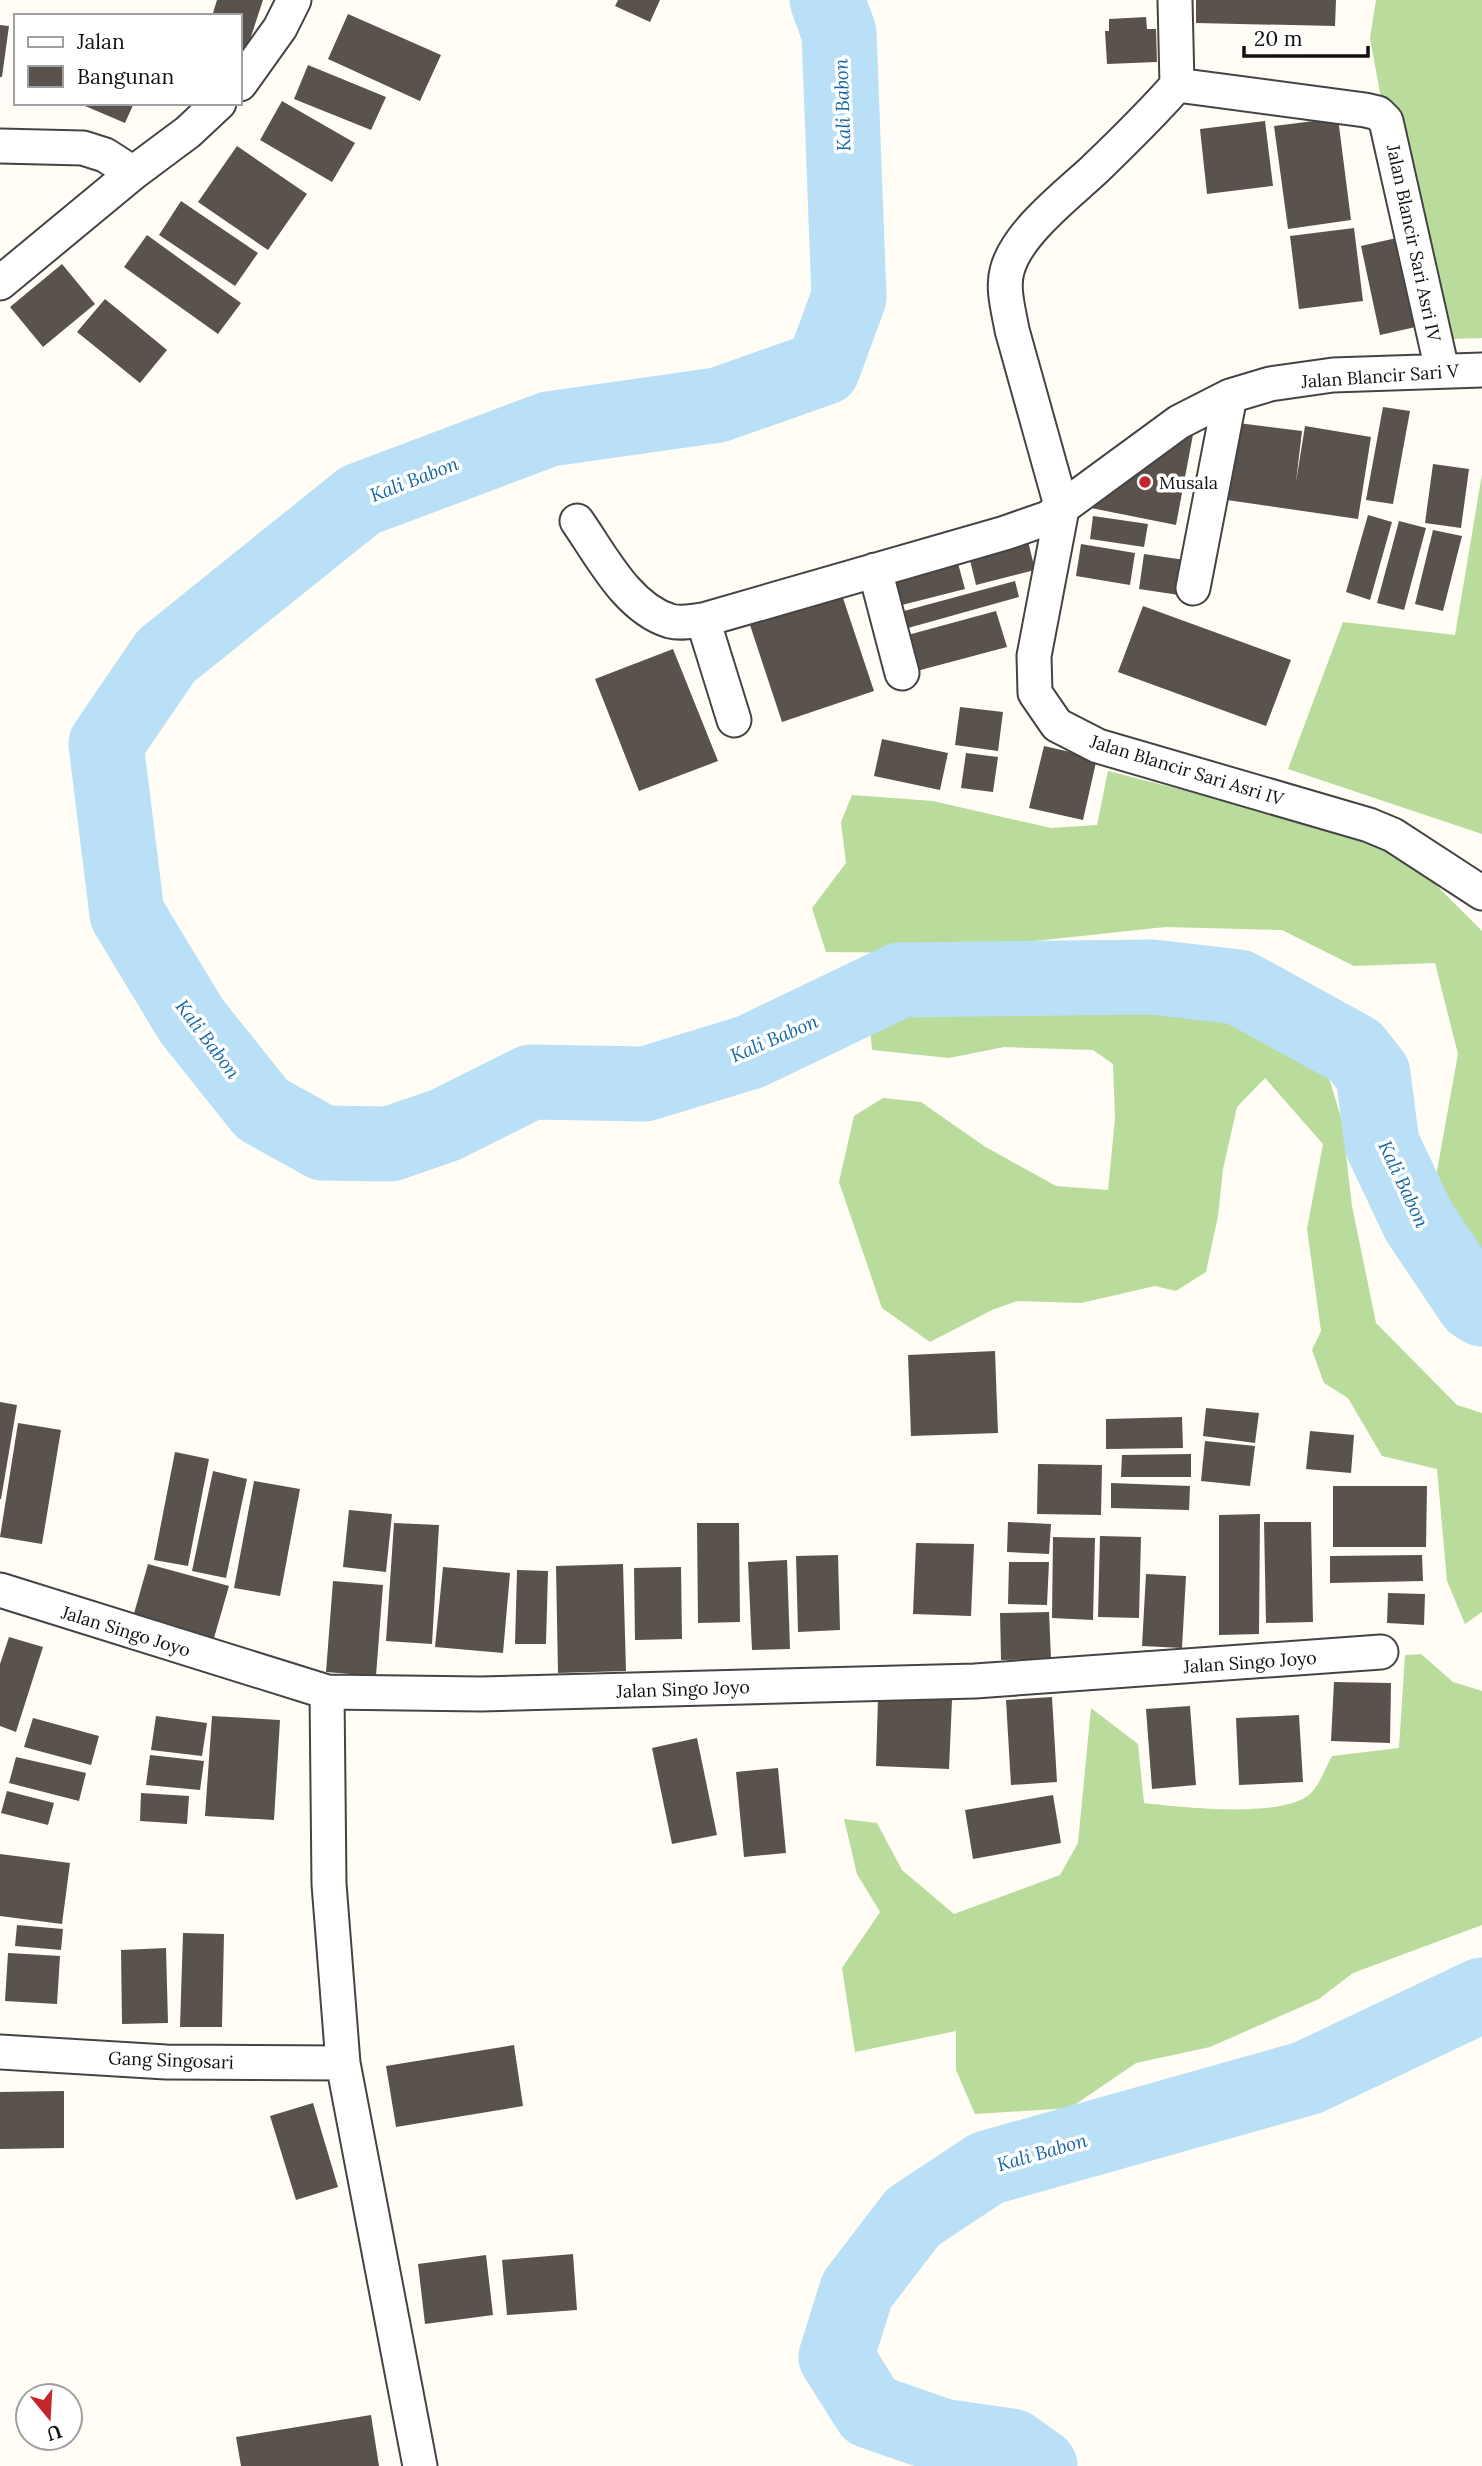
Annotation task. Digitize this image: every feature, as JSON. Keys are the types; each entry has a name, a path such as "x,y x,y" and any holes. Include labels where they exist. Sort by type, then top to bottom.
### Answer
{"street":[{"path":"242,81 280,27 293,0"},
{"path":"1062,509 1012,330 1007,300 1007,271 1019,248 1038,223 1153,114 1177,85 1175,0"},
{"name":"Jalan Blancir Sari Asri IV","path":"1177,85 1365,110 1378,113 1386,121 1442,370"},
{"path":"0,283 133,173 188,132 217,105"},
{"path":"0,146 83,148 105,155 133,173"},
{"name":"Jalan Blancir Sari V","path":"577,521 627,591 649,609 667,620 703,620 1005,533 1048,518 1179,422 1230,396 1270,384 1333,375 1482,370"},
{"path":"1192,588 1230,396"},
{"name":"Jalan Blancir Sari Asri IV","path":"1062,509 1034,656 1033,680 1035,693 1057,724 1098,746 1369,825 1393,835 1482,893"},
{"path":"875,570 902,673"},
{"path":"703,620 734,720"},
{"name":"Jalan Singo Joyo","path":"0,1590 327,1692 481,1694 975,1681 1381,1652"},
{"path":"327,1692 329,1884 343,2063 420,2466"},
{"name":"Gang Singosari","path":"0,2052 166,2062 343,2063"}],"green space":[{"path":"1376,0 1482,0 1482,338 1450,339 1428,224 1395,175 1370,38"},
{"path":"1482,474 1482,834 1288,769 1343,622 1455,635"},
{"path":"1108,771 1353,833 1424,873 1482,931 1482,1256 1433,1193 1458,1054 1435,963 1354,966 1282,930 1165,927 924,953 826,952 812,908 846,863 841,822 852,795 933,801 1051,828 1097,825"},
{"path":"1202,1000 1263,1005 1323,1058 1342,1121 1352,1206 1376,1323 1457,1405 1482,1413 1482,1612 1465,1624 1447,1581 1437,1469 1382,1456 1348,1398 1324,1383 1312,1350 1321,1331 1307,1229 1323,1144 1265,1078 1237,1107 1223,1169 1218,1216 1206,1272 1176,1291 1155,1286 1081,1303 1017,1301 992,1310 930,1342 882,1308 839,1182 854,1116 883,1098 921,1102 984,1146 1056,1186 1108,1190 1115,1119 1113,1064 1093,1050 1004,1047 949,1058 872,1050 869,1015 1148,1013"},
{"path":"1421,1654 1453,1682 1482,1691 1482,1925 1353,1973 1319,1999 1210,2047 1136,2063 1070,2108 975,2114 956,2070 956,2031 855,2052 842,1968 880,1912 857,1874 844,1819 877,1823 902,1870 954,1914 1060,1875 1078,1843 1091,1708 1138,1744 1144,1803 1230,1809 1277,1807 1296,1802 1310,1794 1332,1756 1399,1748 1405,1655"}],"building":[{"path":"217,0 263,0 247,49 242,48 242,14 213,14"},
{"path":"618,0 660,0 650,22 615,6"},
{"path":"1196,0 1336,0 1335,26 1196,23"},
{"path":"348,14 441,55 420,101 328,59"},
{"path":"1146,17 1147,29 1156,29 1157,62 1107,64 1105,31 1109,31 1109,19"},
{"path":"0,25 9,26 2,77 0,77"},
{"path":"308,65 386,97 371,130 294,99"},
{"path":"282,101 355,143 332,182 260,140"},
{"path":"83,105 133,105 125,123"},
{"path":"1338,118 1351,220 1288,229 1274,126"},
{"path":"1265,121 1273,186 1207,194 1200,129"},
{"path":"237,146 307,194 268,250 198,202"},
{"path":"181,201 258,253 235,286 159,235"},
{"path":"1354,228 1363,301 1299,309 1290,236"},
{"path":"147,235 241,303 218,334 124,267"},
{"path":"1401,237 1420,326 1380,335 1361,246"},
{"path":"62,264 95,304 43,347 10,307"},
{"path":"105,299 167,350 140,383 77,332"},
{"path":"1383,407 1410,411 1393,504 1366,500"},
{"path":"1230,422 1302,431 1296,482 1305,426 1371,437 1358,519 1220,499"},
{"name":"Musala","path":"1195,424 1176,525 1076,505"},
{"path":"1433,464 1469,469 1461,528 1425,523"},
{"path":"1368,515 1392,522 1370,600 1346,592"},
{"path":"1093,516 1148,524 1144,547 1090,539"},
{"path":"1399,521 1426,528 1404,610 1377,603"},
{"path":"1433,530 1462,536 1443,611 1415,604"},
{"path":"1028,541 1035,570 976,585 969,556"},
{"path":"1081,544 1135,553 1130,585 1076,576"},
{"path":"1144,554 1185,560 1179,595 1139,589"},
{"path":"956,556 965,589 898,606 890,573"},
{"path":"1015,581 1019,597 908,628 904,611"},
{"path":"841,592 874,691 782,722 749,622"},
{"path":"1143,606 1291,660 1266,726 1118,672"},
{"path":"996,611 1007,647 913,672 904,636"},
{"path":"673,649 718,761 639,791 595,679"},
{"path":"960,707 1003,712 998,751 955,745"},
{"path":"882,739 948,753 940,790 874,776"},
{"path":"1044,746 1097,758 1083,820 1029,808"},
{"path":"966,753 998,757 993,792 961,788"},
{"path":"995,1351 998,1433 911,1436 908,1355"},
{"path":"0,1402 17,1405 1,1499 0,1499"},
{"path":"1206,1408 1259,1413 1255,1443 1203,1436"},
{"path":"1182,1417 1183,1448 1106,1449 1106,1419"},
{"path":"18,1423 61,1430 42,1544 0,1537"},
{"path":"1310,1431 1354,1435 1351,1473 1306,1469"},
{"path":"1205,1441 1255,1446 1250,1486 1201,1481"},
{"path":"175,1452 209,1459 188,1566 154,1560"},
{"path":"1191,1454 1191,1477 1121,1477 1122,1455"},
{"path":"1038,1464 1102,1465 1101,1515 1037,1514"},
{"path":"213,1471 247,1479 226,1578 192,1571"},
{"path":"254,1481 300,1489 280,1596 234,1588"},
{"path":"1111,1483 1190,1486 1189,1510 1111,1508"},
{"path":"1333,1486 1427,1486 1426,1547 1333,1547"},
{"path":"349,1510 392,1514 386,1572 343,1567"},
{"path":"1260,1514 1259,1634 1219,1635 1219,1515"},
{"path":"1008,1522 1051,1524 1049,1554 1007,1552"},
{"path":"1264,1522 1311,1522 1313,1622 1266,1623"},
{"path":"394,1523 439,1525 432,1644 386,1641"},
{"path":"697,1523 739,1523 740,1622 698,1623"},
{"path":"1100,1536 1141,1537 1139,1618 1098,1617"},
{"path":"1053,1537 1095,1538 1093,1620 1052,1618"},
{"path":"916,1543 974,1544 971,1616 913,1614"},
{"path":"838,1555 840,1630 798,1632 796,1556"},
{"path":"1422,1555 1423,1581 1330,1583 1330,1556"},
{"path":"787,1560 790,1649 752,1650 748,1562"},
{"path":"1009,1562 1049,1562 1047,1605 1008,1604"},
{"path":"148,1564 229,1586 214,1638 133,1617"},
{"path":"623,1564 626,1671 558,1673 556,1566"},
{"path":"443,1567 510,1573 503,1653 435,1647"},
{"path":"681,1567 682,1639 635,1640 634,1568"},
{"path":"517,1570 548,1571 546,1644 515,1644"},
{"path":"1146,1574 1186,1576 1182,1648 1142,1646"},
{"path":"333,1581 383,1585 376,1676 326,1672"},
{"path":"1388,1593 1425,1594 1424,1625 1387,1623"},
{"path":"1049,1612 1051,1659 1001,1660 1000,1613"},
{"path":"9,1637 43,1647 16,1732 0,1726 0,1664"},
{"path":"1334,1682 1391,1683 1390,1743 1331,1741"},
{"path":"1052,1697 1057,1782 1011,1785 1006,1700"},
{"path":"878,1698 952,1700 949,1769 876,1766"},
{"path":"1190,1706 1196,1785 1152,1789 1146,1709"},
{"path":"1299,1715 1303,1782 1239,1785 1236,1718"},
{"path":"156,1716 207,1723 202,1756 151,1750"},
{"path":"212,1716 280,1720 274,1820 205,1816"},
{"path":"33,1718 99,1736 91,1765 24,1747"},
{"path":"697,1738 717,1835 672,1844 652,1748"},
{"path":"150,1755 204,1761 200,1790 146,1785"},
{"path":"16,1757 86,1773 79,1801 9,1783"},
{"path":"778,1768 786,1853 744,1857 736,1772"},
{"path":"7,1791 54,1803 48,1825 1,1813"},
{"path":"141,1793 189,1796 187,1824 140,1821"},
{"path":"1053,1795 1061,1843 973,1859 965,1810"},
{"path":"0,1854 70,1863 62,1924 0,1916"},
{"path":"17,1925 63,1929 61,1950 15,1946"},
{"path":"183,1933 224,1934 222,2027 180,2027"},
{"path":"166,1948 168,2023 122,2024 121,1950"},
{"path":"8,1953 60,1956 57,2004 5,2001"},
{"path":"514,2045 523,2106 396,2127 386,2066"},
{"path":"64,2091 64,2148 0,2149 0,2092"},
{"path":"313,2103 338,2187 296,2200 270,2116"},
{"path":"573,2254 577,2310 507,2315 502,2260"},
{"path":"486,2255 493,2315 425,2324 418,2264"},
{"path":"371,2415 379,2466 241,2466 236,2437"}],"waterway":[{"name":"Kali Babon","path":"827,0 839,33 849,297 823,368 718,405 549,429 360,500 166,656 106,744 127,914 191,1020 262,1109 323,1143 390,1144 445,1125 531,1082 645,1084 750,1052 900,980 1152,977 1239,987 1355,1051 1373,1074 1382,1144 1419,1222 1474,1304 1482,1309"},
{"name":"Kali Babon","path":"1040,2466 1012,2446 942,2436 870,2411 836,2357 857,2290 913,2217 987,2168 1307,2078 1482,1995"}],"place":[{"name":"Musala","path":"1145,482"}]}
